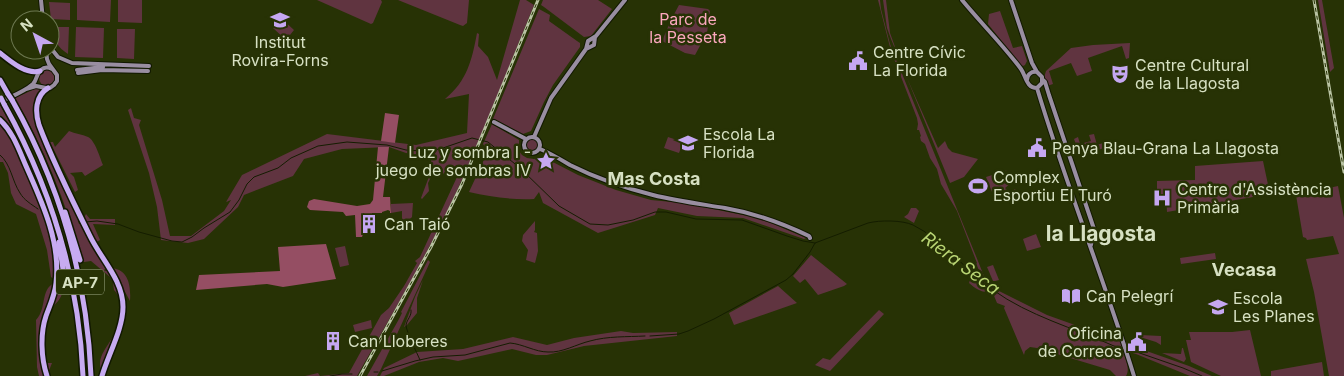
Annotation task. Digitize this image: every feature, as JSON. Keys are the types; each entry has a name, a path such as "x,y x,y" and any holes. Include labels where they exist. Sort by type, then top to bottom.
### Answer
{"highway":[{"path":"0,53 27,70 34,72 42,70"},
{"name":"AP-7","path":"0,80 35,143 55,192 70,238 81,285 91,376"},
{"path":"48,88 38,100 37,121 85,227 109,268 120,290 123,301 120,326 102,376"},
{"name":"AP-7","path":"1,101 33,161 56,222 75,297 83,376"},
{"path":"0,120 10,132 47,217 54,249 57,281 42,336 47,376"},
{"path":"55,192 68,218 80,260"},
{"path":"56,222 64,276"}],"main road":[{"path":"534,137 552,98 588,47 588,40 593,40 625,0"},
{"path":"962,0 1022,71 1030,86 1037,88"},
{"path":"1011,0 1032,63 1045,82 1050,95 1093,226 1094,238 1092,239 1092,247"},
{"path":"60,58 72,63 148,68 77,71"},
{"path":"26,89 33,84 47,60"},
{"path":"1,101 36,86 48,88 53,86 57,81 57,75 48,60"},
{"path":"1027,80 1031,73 1032,63"},
{"path":"42,70 52,69"},
{"path":"1022,71 1037,72"},
{"path":"37,77 37,81 41,86"},
{"path":"1037,88 1043,80"},
{"path":"1037,88 1134,376"},
{"path":"494,122 526,139 534,137 539,141 540,148 536,153 525,151 523,146 526,139"},
{"path":"540,148 572,165 612,182 653,195 726,208 761,217 800,231 810,238"},
{"path":"1086,236 1090,230 1094,234"},
{"path":"1086,236 1092,239"}],"green space":[{"path":"77,0 111,0 110,22 77,20"},
{"path":"118,0 142,0 142,23 118,22"},
{"path":"317,0 381,0 382,2 371,24"},
{"path":"398,0 469,0 467,23 463,26"},
{"path":"520,0 526,0 534,5 486,124 455,195 408,286 357,376 320,376 349,373 381,315 389,308 417,263 415,261 420,257 457,177 434,171 428,183 429,191 422,199 430,174 428,172 431,157 406,153 389,147 342,149 304,159 293,176 244,195 238,207 204,239 188,243 161,240 157,207 149,173 128,110 131,108 134,118 141,120 139,125 162,200 170,236 191,236 224,211 231,200 226,202 242,175 327,134 416,145 467,133 469,94 445,99 459,85 467,69 477,33 479,34 478,46 488,57 497,80"},
{"path":"543,0 598,0 612,9 591,36 584,37 541,5"},
{"path":"878,0 880,0 890,44 984,276 976,264 957,211 941,184 937,169 930,158 925,144 921,141 919,130 917,130 917,118 891,51"},
{"path":"883,0 886,0 890,33 901,63 887,28"},
{"path":"1318,0 1322,0 1334,68 1330,72"},
{"path":"49,2 70,3 70,20 60,19 60,10 50,10"},
{"name":"Parc de la Pesseta","path":"679,5 708,9 710,11 707,33 695,55 685,53 662,41"},
{"path":"539,9 550,15 549,21 580,43 580,47 553,85 531,131 523,134 493,119"},
{"path":"1000,11 1013,48 1022,46 1027,61 1023,66 988,24 989,14"},
{"path":"282,19 294,30 286,40 273,28"},
{"path":"60,27 69,27 68,54 61,49"},
{"path":"76,27 104,28 103,58 75,57"},
{"path":"117,29 135,29 134,59 117,58"},
{"path":"1130,43 1129,58 1126,59 1122,46 1088,58 1092,71 1077,76 1071,63 1049,71 1053,84 1047,86 1044,78 1046,71 1071,48"},
{"path":"44,70 50,70 55,75 53,84 44,86 39,81 39,75"},
{"path":"907,78 938,148 945,141 952,152 978,159 964,177 950,183"},
{"path":"37,88 42,90 35,114 81,220 78,221 79,224 83,224 107,267 104,270 109,270 112,274 121,297 121,318 101,370 101,357 117,327 120,301 110,277 91,261 82,261 54,178 36,137 15,98"},
{"path":"0,105 15,132 41,189 55,234 63,279 58,280 55,245 31,175 0,118"},
{"path":"0,123 15,147 42,212 52,245 55,280 51,277 47,250 36,214 16,204 11,193 8,173 3,162 0,162"},
{"path":"492,124 519,140 519,151 527,158 545,158 578,175 616,190 651,200 683,203 753,217 806,238 804,239 743,218 697,216 658,208 655,215 598,233 543,203 539,192 534,199 526,199 502,198 469,192 488,151 483,144"},
{"path":"69,131 91,139 103,165 85,176 82,172 70,173 74,177 78,190 75,192 50,142 53,142 55,147"},
{"path":"1094,134 1097,145 1103,143 1104,148 1080,156 1074,139 1078,137 1080,144 1091,141 1089,135"},
{"path":"668,137 683,142 679,153 664,148"},
{"path":"534,139 537,140 537,150 530,151 527,150 526,143 527,140"},
{"path":"1263,161 1270,194 1167,212 1166,194 1157,194 1157,181 1195,180 1195,166"},
{"path":"1008,170 996,175 999,180 1010,176 1011,183 1005,188 1010,193 1015,189 1017,193 1003,198 1002,195 994,197 986,177"},
{"path":"1338,186 1344,218 1344,376 1329,376 1306,259 1339,254 1333,236 1307,240 1303,237 1296,195"},
{"path":"413,203 412,217 408,221 402,221 402,211 391,213 391,204"},
{"path":"911,208 916,208 919,211 914,223 904,217"},
{"path":"86,214 90,219 115,219 115,225 93,224 100,240 95,243 84,218"},
{"path":"535,221 534,232 537,233 538,251 535,263 526,260 528,250 522,241 523,235"},
{"path":"1036,234 1041,247 1027,251 1023,239"},
{"path":"345,246 349,265 340,267 335,248"},
{"path":"1215,253 1216,259 1181,264 1180,258"},
{"path":"811,255 847,284 818,295 805,279 800,283 793,276"},
{"path":"428,260 430,262 381,369 377,376 367,376 399,319"},
{"path":"993,265 999,280 993,281 987,267"},
{"path":"112,268 122,272 128,280 130,301"},
{"path":"977,275 987,285 1047,315 1114,339 1112,336 1120,339 1121,342 1212,376 1190,376 1123,350 1128,366 1126,376 1116,376 1110,370 1037,348 1030,347 1025,351 1024,355 1004,308 1005,306 997,303 992,291 980,290 969,283 971,277"},
{"path":"423,280 417,298 417,313 404,327 415,297"},
{"path":"63,282 61,297 51,309 46,326 46,363 52,363 48,373 45,361 44,349 45,325 58,283"},
{"path":"54,283 41,325 45,376 39,376 37,367 36,320 41,311 47,290"},
{"path":"778,286 797,303 734,325 729,313"},
{"path":"879,310 884,314 830,371 815,365 823,358 830,360"},
{"path":"371,320 372,328 355,332 353,325"},
{"path":"1250,330 1261,376 1221,376 1191,362 1186,340 1191,340 1189,332"},
{"path":"621,331 633,333 677,332 677,336 584,346 547,355 536,355 512,349 458,361 443,358 419,362 380,376 384,368 417,352 463,349 513,337 547,345 574,338"},
{"path":"1140,335 1161,336 1161,345 1140,337"},
{"path":"1182,348 1186,359 1184,362 1162,353 1181,354"},
{"path":"1322,362 1324,376 1271,376 1271,371"},
{"path":"318,373 320,376 305,376"}],"shaded area":[{"path":"385,113 399,115 395,143 381,141"},
{"path":"378,147 389,147 383,197 390,197 391,213 388,210 382,213 372,213 372,216 365,216 366,234 363,234 362,237 356,237 355,215 346,216 343,212 310,210 307,207 309,201 314,199 357,206 370,204 373,200"},
{"path":"326,244 336,279 283,287 267,284 196,290 199,275 280,271 278,247"}],"waterway":[{"path":"85,222 97,221 118,224 139,232 182,242 230,212 247,184 254,177 278,168 291,158 318,146 347,142 387,145 406,150 421,151 440,149 472,138 488,142 520,168 559,206 590,224 608,225 633,220 655,212 666,212 696,219 742,220 787,236 815,243"},
{"path":"0,155 7,163 17,188 28,202 38,209"},
{"name":"Riera Seca","path":"650,336 679,334 688,331 786,280 793,274 815,243 868,223 891,221 908,223 924,231 993,290 1021,307 1114,346 1124,348"},
{"path":"411,310 406,328 420,360"},
{"name":"Riera Seca","path":"382,371 433,357 465,355 510,343 538,351 553,352 597,339 645,336"},
{"name":"Riera Seca","path":"1128,349 1202,376"},
{"name":"Riera Seca","path":"330,376 352,374"}],"railway":[{"path":"360,376 431,247 462,184 538,0"},
{"path":"1314,0 1344,172"}],"place":[{"name":"Institut Rovira-Forns","path":"280,20"},
{"name":"Centre Cívic La Florida","path":"858,61"},
{"name":"Centre Cultural de la Llagosta","path":"1120,74"},
{"name":"Escola La Florida","path":"688,143"},
{"name":"Penya Blau-Grana La Llagosta","path":"1037,148"},
{"name":"Luz y sombra I - juego de sombras IV","path":"546,161"},
{"name":"Complex Esportiu El Turó","path":"978,186"},
{"name":"Centre d'Assistència Primària","path":"1162,198"},
{"name":"Can Taió","path":"369,224"},
{"name":"Can Pelegrí","path":"1071,296"},
{"name":"Escola Les Planes","path":"1218,307"},
{"name":"Can Lloberes","path":"333,341"},
{"name":"Oficina de Correos","path":"1137,342"}],"district":[{"name":"Mas Costa","path":"654,178"},
{"name":"la Llagosta","path":"1101,233"},
{"name":"Vecasa","path":"1244,269"}]}
